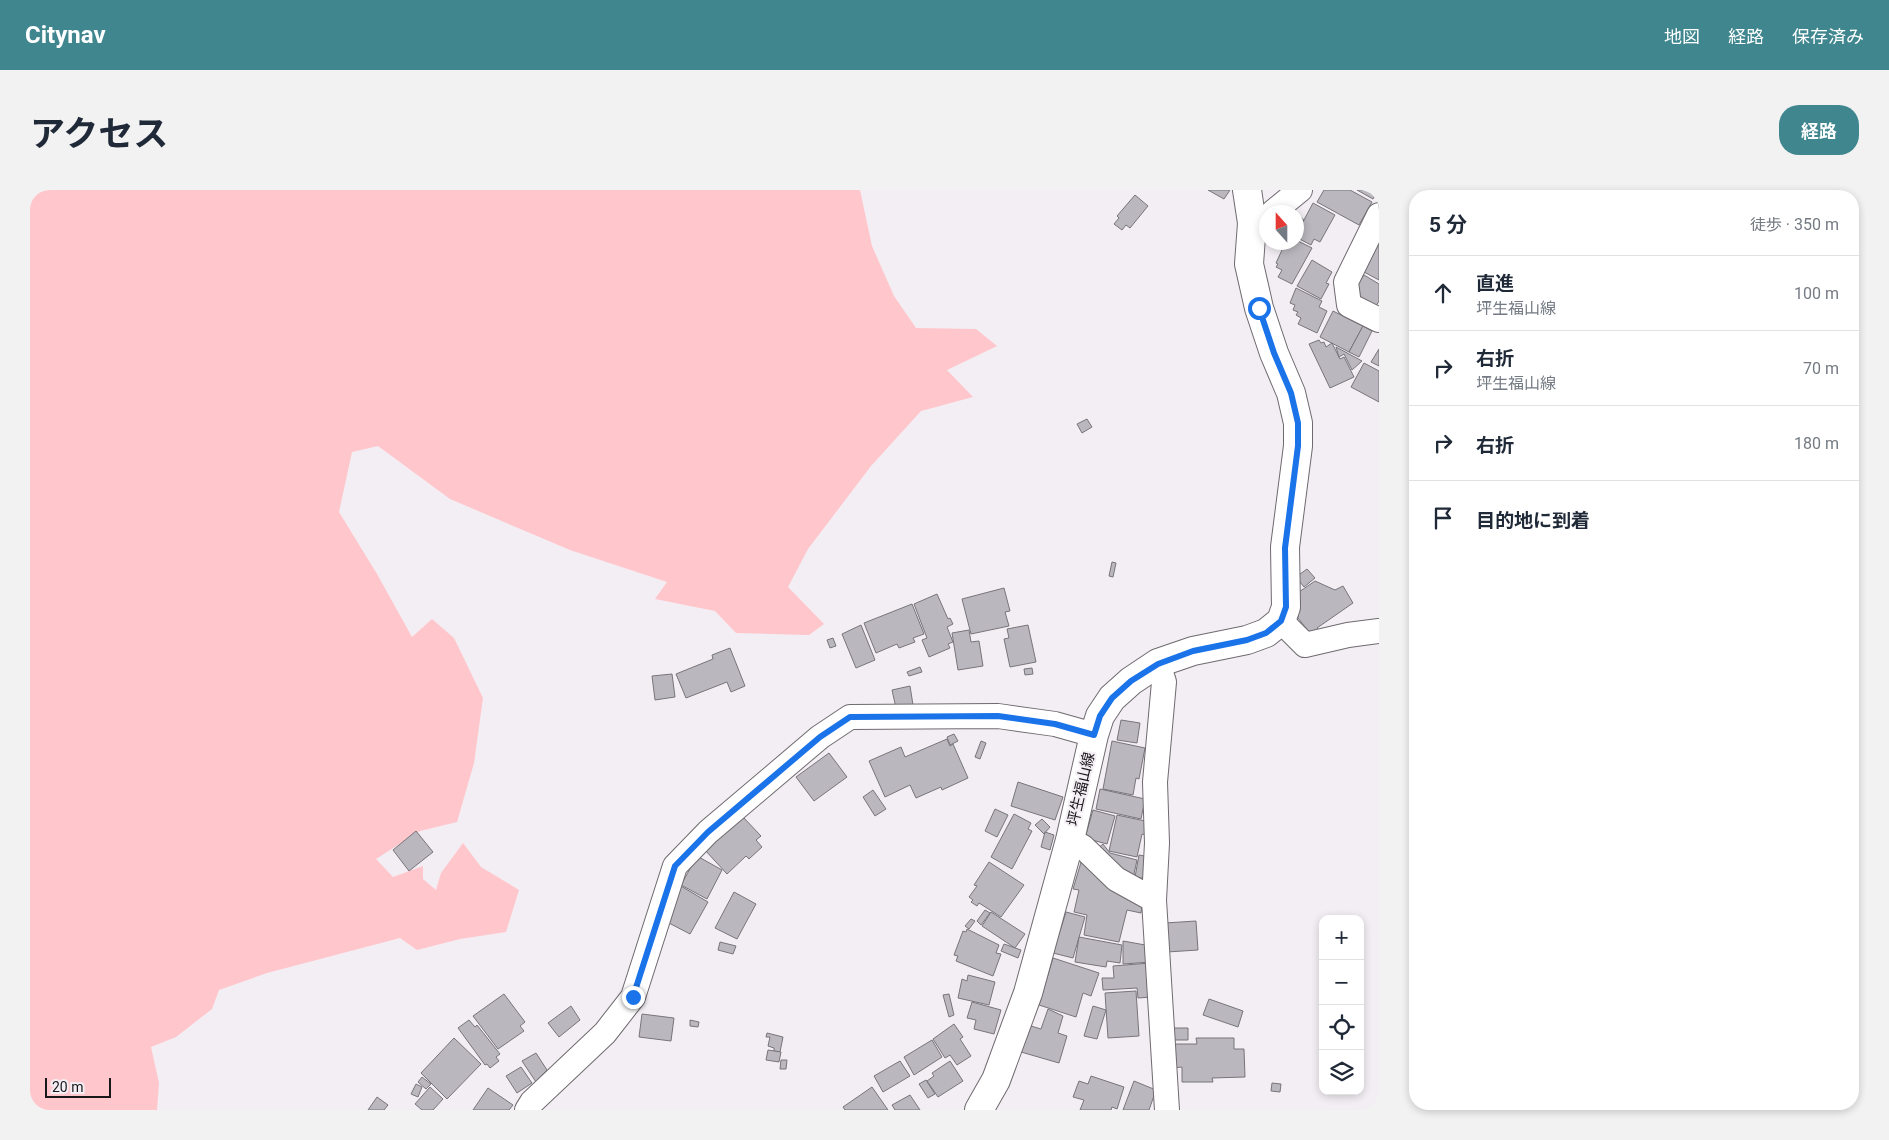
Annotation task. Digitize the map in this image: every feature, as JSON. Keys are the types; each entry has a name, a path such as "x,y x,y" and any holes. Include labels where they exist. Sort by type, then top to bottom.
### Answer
{"main road":[{"path":"1248,190 1259,209"},
{"path":"1259,233 1249,264 1257,299 1274,353 1291,393 1298,423 1298,446 1285,548 1286,607 1281,621"},
{"name":"坪生福山線","path":"979,1110 996,1080 1028,993 1070,840 1100,716 1112,698 1131,681 1158,664 1193,651 1247,640 1266,633 1281,621"}],"street":[{"path":"1280,205 1300,190"},
{"path":"1379,215 1346,282 1349,305 1379,320"},
{"path":"1281,621 1305,645 1348,635 1379,631"},
{"path":"1158,664 1164,682 1155,782 1157,843 1154,900 1167,1110"},
{"path":"527,1110 532,1102 605,1033 633,997 675,866 716,825 820,737 850,717 998,716 1055,724 1094,735"},
{"path":"1070,840 1083,847 1116,879 1154,900"}],"shaded area":[{"path":"30,190 860,190 872,246 894,296 916,328 976,329 997,346 947,370 973,397 921,411 871,466 808,549 788,587 824,624 809,635 736,633 715,611 655,599 667,582 570,550 450,499 378,446 352,452 339,512 377,574 412,637 432,619 454,638 483,698 474,763 457,822 420,831 376,859 393,877 423,866 423,879 436,890 441,873 463,843 481,867 519,890 506,932 460,939 417,950 400,938 267,973 219,990 212,1009 176,1037 151,1047 159,1083 157,1110 30,1110"}],"building":[{"path":"1208,190 1230,190 1224,199"},
{"path":"1324,190 1350,190 1372,202 1359,225 1317,202"},
{"path":"1357,190 1378,190 1373,199"},
{"path":"1135,195 1148,206 1130,228 1126,225 1122,230 1114,224 1119,218 1117,216"},
{"path":"1313,203 1335,215 1320,242 1314,239 1311,245 1304,241 1304,220"},
{"path":"1304,244 1312,248 1292,284 1278,277 1282,270 1276,267 1278,264 1276,263 1282,250 1304,250"},
{"path":"1376,245 1379,246 1379,280 1364,272 1367,266 1365,265"},
{"path":"1312,260 1332,272 1326,283 1329,284 1321,299 1297,286"},
{"path":"1364,275 1379,284 1379,301 1376,306 1358,296 1358,284"},
{"path":"1296,288 1322,301 1319,307 1327,311 1317,333 1298,324 1301,318 1296,315 1298,312 1293,310 1295,305 1290,303"},
{"path":"1333,311 1363,326 1349,352 1320,337"},
{"path":"1363,326 1372,331 1359,357 1349,352"},
{"path":"1319,340 1321,343 1324,342 1326,347 1332,343 1340,359 1344,357 1354,377 1330,388 1309,344"},
{"path":"1336,347 1362,361 1352,370 1344,354 1339,357"},
{"path":"1379,349 1379,366 1371,362"},
{"path":"1364,363 1379,371 1379,402 1351,387"},
{"path":"1087,419 1092,427 1082,433 1077,424"},
{"path":"1112,562 1116,563 1113,577 1109,576"},
{"path":"1307,569 1315,578 1304,587 1296,577"},
{"path":"1315,581 1335,590 1343,586 1353,603 1317,628 1319,631 1312,636 1298,618 1296,594"},
{"path":"1004,588 1010,611 1005,612 1009,626 971,634 962,599"},
{"path":"937,594 948,619 950,618 953,624 947,627 953,642 948,644 950,648 929,657 922,640 927,638 914,604"},
{"path":"912,604 924,634 913,638 915,642 899,648 897,644 876,653 864,623"},
{"path":"861,625 875,660 856,668 842,634"},
{"path":"1028,625 1036,662 1010,667 1004,639 1009,638 1007,629"},
{"path":"969,630 971,642 979,641 983,666 958,670 952,633"},
{"path":"833,638 836,646 830,648 827,640"},
{"path":"730,648 745,686 731,692 727,682 686,698 676,674 713,659 712,655"},
{"path":"920,667 922,672 909,676 907,672"},
{"path":"1032,668 1033,674 1025,675 1024,669"},
{"path":"672,674 675,697 655,700 652,676"},
{"path":"910,686 913,705 896,708 892,690"},
{"path":"1121,720 1140,723 1137,743 1117,740"},
{"path":"954,734 958,741 950,745 947,737"},
{"path":"947,739 950,746 953,744 968,778 942,790 941,787 916,798 910,785 885,797 869,761 901,747 905,757"},
{"path":"981,741 986,743 980,759 975,757"},
{"path":"1112,741 1145,748 1139,779 1136,778 1133,795 1103,789"},
{"path":"829,753 847,777 814,801 796,777"},
{"path":"1018,782 1063,797 1055,820 1011,806"},
{"path":"1100,789 1145,799 1141,819 1096,809"},
{"path":"873,790 886,809 875,816 863,797"},
{"path":"995,809 1008,815 997,837 985,831"},
{"path":"1093,810 1115,816 1107,844 1085,838"},
{"path":"1014,814 1031,823 1028,829 1032,831 1012,869 991,857"},
{"path":"1117,815 1150,822 1147,835 1142,834 1137,857 1109,851"},
{"path":"743,817 761,836 756,840 762,847 749,859 746,856 727,874 704,849"},
{"path":"1042,819 1050,827 1044,834 1035,825"},
{"path":"416,831 433,852 409,871 393,850"},
{"path":"1045,832 1054,835 1050,850 1041,847"},
{"path":"1103,844 1110,853 1137,860 1132,883 1096,850"},
{"path":"1139,855 1150,857 1146,879 1135,877"},
{"path":"697,856 722,870 707,899 681,885"},
{"path":"1082,859 1143,900 1141,913 1127,910 1119,942 1084,935 1087,915 1074,912 1079,890 1073,889"},
{"path":"989,862 1024,885 1001,917 979,903 977,906 971,902 973,900 969,897 977,886 974,885"},
{"path":"679,885 708,902 690,934 667,922 674,909 671,908"},
{"path":"734,892 756,904 737,939 715,928"},
{"path":"985,910 990,913 981,925 977,921"},
{"path":"991,912 1025,934 1015,948 982,926"},
{"path":"1066,912 1085,917 1073,958 1053,953"},
{"path":"971,919 975,921 969,929 965,926"},
{"path":"1196,921 1198,950 1167,952 1165,923"},
{"path":"967,929 999,945 996,953 1001,954 993,976 956,961 958,956 954,955 963,931 966,932"},
{"path":"1079,937 1122,945 1120,963 1107,961 1106,967 1075,962"},
{"path":"1123,941 1151,946 1151,962 1123,964"},
{"path":"720,942 736,946 733,954 718,950"},
{"path":"1004,944 1021,950 1018,958 1001,951"},
{"path":"1053,958 1099,973 1091,996 1083,993 1076,1017 1039,1005"},
{"path":"1150,963 1152,997 1138,998 1137,988 1103,990 1102,978 1114,978 1113,966"},
{"path":"968,975 995,982 989,1005 958,998 962,979 967,981"},
{"path":"1136,991 1139,1036 1108,1038 1105,993"},
{"path":"504,994 525,1022 520,1026 524,1031 498,1049 473,1016"},
{"path":"949,994 954,1015 949,1017 943,995"},
{"path":"1209,999 1243,1011 1238,1027 1203,1015"},
{"path":"972,1002 1001,1010 994,1034 974,1029 976,1020 967,1018"},
{"path":"571,1006 580,1020 559,1037 548,1023"},
{"path":"1093,1006 1106,1010 1097,1039 1084,1036"},
{"path":"1048,1009 1063,1016 1058,1033 1067,1036 1059,1063 1021,1052 1031,1026 1041,1029"},
{"path":"642,1014 674,1018 671,1041 639,1037"},
{"path":"469,1020 475,1027 477,1025 500,1054 496,1057 499,1061 490,1068 487,1064 485,1065 458,1028"},
{"path":"690,1020 699,1022 698,1027 690,1026"},
{"path":"954,1024 963,1037 960,1039 971,1056 957,1065 950,1055 945,1058 933,1039"},
{"path":"1170,1028 1188,1028 1188,1040 1171,1040"},
{"path":"767,1033 783,1037 780,1052 774,1051 774,1048 768,1046 770,1037 766,1037"},
{"path":"454,1038 481,1064 447,1099 421,1073"},
{"path":"1196,1038 1234,1038 1234,1049 1244,1049 1245,1077 1212,1078 1213,1082 1182,1082 1182,1067 1172,1068 1171,1044 1197,1044"},
{"path":"932,1040 942,1057 914,1075 904,1057"},
{"path":"768,1050 781,1052 779,1062 766,1060"},
{"path":"536,1053 547,1070 536,1082 522,1061"},
{"path":"781,1060 787,1060 786,1069 780,1069"},
{"path":"900,1061 910,1076 883,1092 874,1076"},
{"path":"950,1061 963,1081 938,1097 927,1081 934,1076 932,1073"},
{"path":"521,1067 532,1083 517,1093 506,1076"},
{"path":"1091,1076 1124,1087 1117,1109 1112,1107 1111,1110 1080,1110 1084,1100 1073,1097 1079,1081 1088,1084"},
{"path":"422,1077 431,1084 426,1089 418,1082"},
{"path":"926,1080 935,1094 928,1098 919,1084"},
{"path":"1134,1081 1156,1090 1149,1110 1123,1110"},
{"path":"1272,1083 1281,1084 1280,1092 1271,1091"},
{"path":"416,1084 422,1087 418,1097 411,1094"},
{"path":"430,1087 443,1099 433,1110 422,1110 415,1104"},
{"path":"872,1087 888,1110 845,1110 843,1107"},
{"path":"488,1088 513,1105 509,1110 473,1110"},
{"path":"910,1095 920,1110 895,1110 892,1105"},
{"path":"377,1097 388,1105 384,1110 368,1110"}],"route":[{"path":"633,997 675,866 708,832 820,737 850,717 998,716 1055,724 1094,735 1100,716 1112,698 1131,681 1158,664 1193,651 1247,640 1266,633 1281,621 1286,607 1285,548 1298,446 1298,423 1291,393 1274,353 1259,308"}]}
